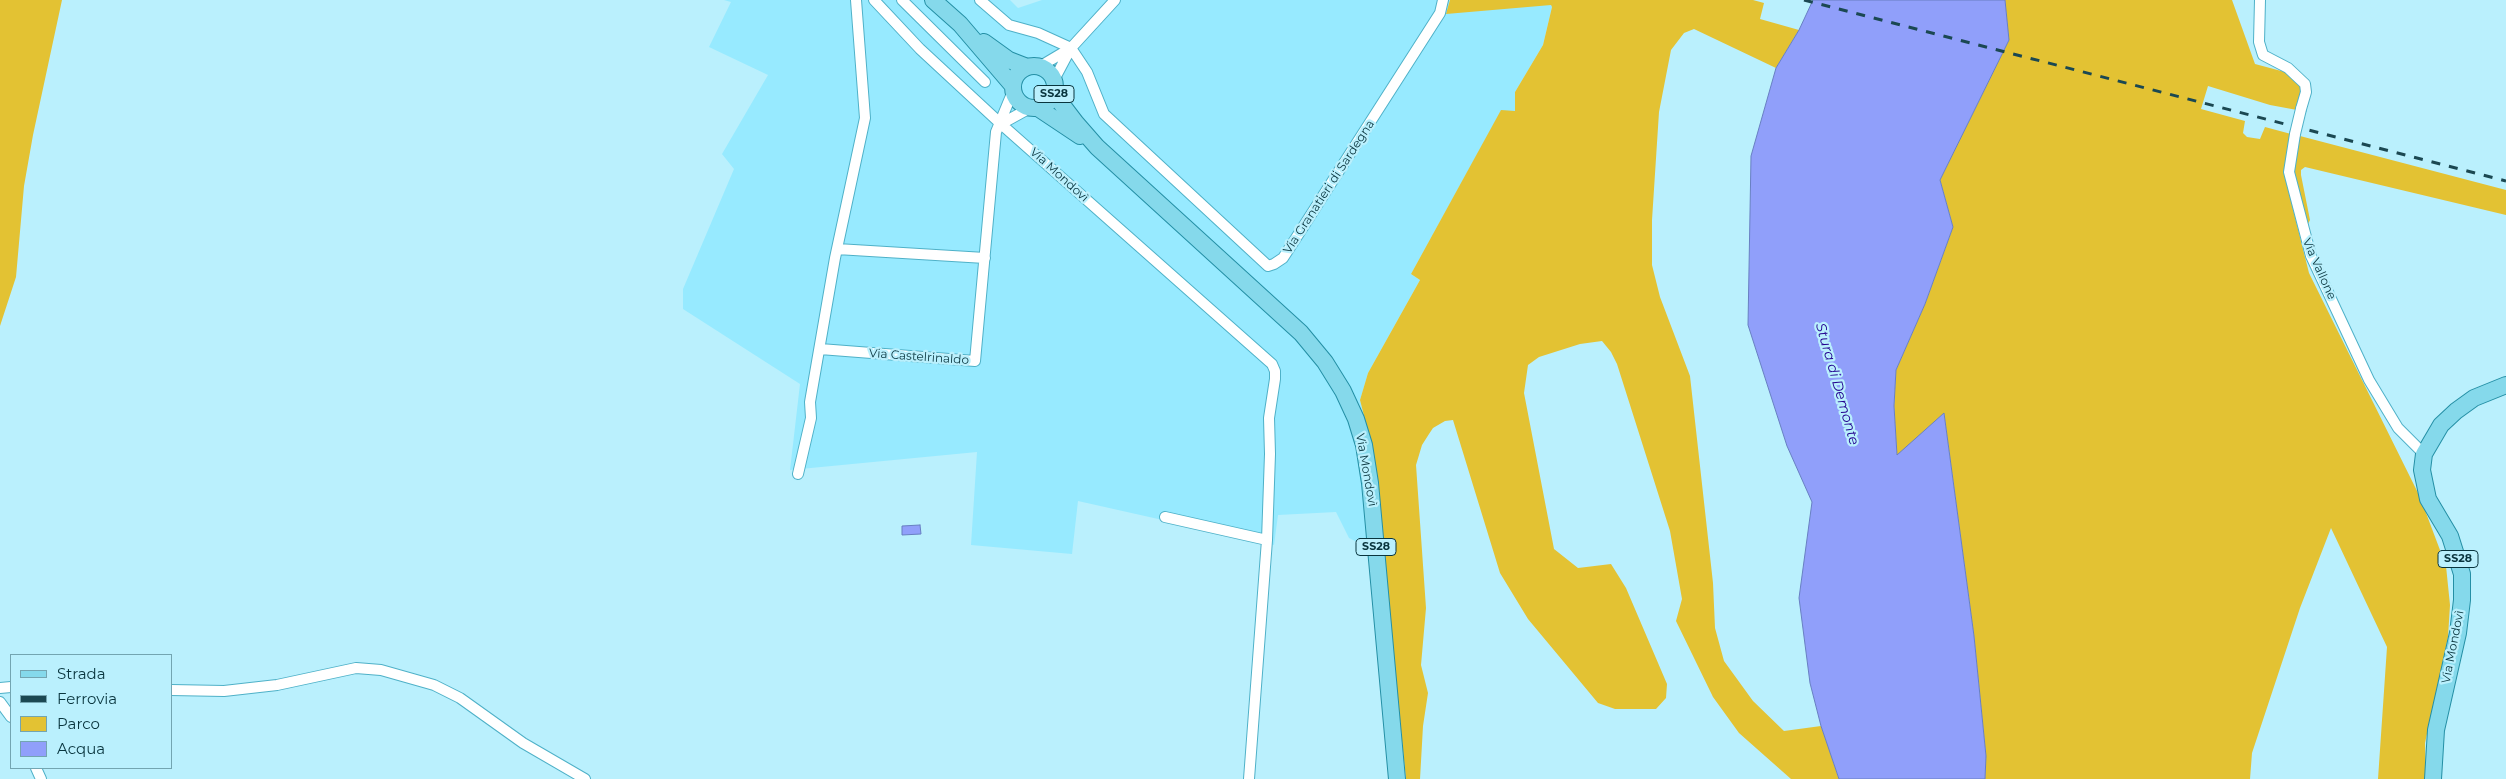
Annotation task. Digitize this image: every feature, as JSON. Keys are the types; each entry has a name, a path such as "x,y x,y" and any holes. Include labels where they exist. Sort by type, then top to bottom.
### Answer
{"main road":[{"name":"SS28","path":"934,0 960,24 1009,60 1048,72 1055,85 1050,102 1034,108 1019,102 1013,89 960,24"},
{"path":"1013,89 1017,75 1033,67"},
{"name":"Via Mondovì","path":"1055,85 1060,102 1097,148 1301,333 1325,362 1343,390 1364,445 1370,483 1397,779"},
{"name":"Via Mondovì","path":"1034,108 1097,148"},
{"name":"Via Mondovì","path":"2433,779 2436,730 2458,633 2462,600 2462,574 2450,536 2428,499 2422,470 2424,454 2441,425 2456,411 2474,398 2506,385"}],"street":[{"path":"798,474 811,418 810,402 837,249 865,118 856,0"},
{"name":"Via Mondovì","path":"874,0 920,49 1001,124 1272,364 1275,371 1269,418 1270,454 1267,540"},
{"path":"902,0 985,82"},
{"path":"980,0 1009,25 1038,33 1071,48"},
{"path":"1055,85 1071,48 1115,0"},
{"name":"Via Granatieri di Sardegna","path":"1071,48 1087,72 1104,114 1268,266 1283,258 1440,13 1443,0"},
{"name":"Via Vallone","path":"2260,0 2259,42 2263,55 2288,68 2305,84 2306,92 2295,134 2289,172 2311,256 2369,380 2398,428 2424,454"},
{"path":"1033,67 1071,48"},
{"name":"Via Castelrinaldo","path":"820,349 975,362 996,132 1001,124 1013,89"},
{"path":"1001,124 1034,108"},
{"path":"837,249 985,258"},
{"path":"1165,517 1267,540 1250,779"},
{"path":"172,690 224,691 276,684 356,668 381,670 434,685 460,698 523,743 585,779"},
{"path":"0,702 10,716"}],"shaded area":[{"path":"724,0 1010,0 1018,8 1042,0 1550,0 1552,7 1543,45 1515,92 1515,111 1501,111 1411,274 1420,280 1368,373 1360,400 1372,447 1382,548 1367,547 1349,538 1336,512 1278,515 1274,545 1078,501 1072,554 971,545 977,452 790,470 800,384 683,309 683,289 734,169 722,154 768,75 709,47 731,2"}],"green space":[{"path":"0,0 62,0 24,186 16,277 0,326"},
{"path":"1450,0 1753,0 1764,3 1760,19 1799,30 1776,68 1694,29 1684,33 1671,50 1659,112 1652,220 1652,265 1660,297 1690,376 1713,583 1715,628 1724,661 1753,701 1784,731 1821,726 1839,779 1791,779 1739,733 1713,697 1676,621 1682,599 1670,531 1617,364 1611,352 1602,341 1580,344 1539,357 1528,365 1524,393 1554,549 1578,568 1611,564 1626,588 1667,684 1666,698 1656,709 1615,709 1598,703 1528,619 1500,573 1453,420 1445,421 1433,428 1429,434 1422,445 1416,465 1426,608 1421,665 1428,693 1423,726 1420,779 1406,779 1372,447 1360,400 1368,373 1420,280 1411,274 1501,110 1515,111 1515,92 1543,45 1552,7 1551,5 1446,14"},
{"path":"2005,0 2232,0 2255,64 2285,72 2299,82 2301,93 2297,110 2270,105 2208,86 2201,109 2245,121 2243,133 2247,137 2260,139 2265,127 2291,134 2284,173 2309,273 2420,497 2446,566 2450,605 2448,637 2425,743 2426,779 2378,779 2387,647 2331,528 2300,608 2252,753 2250,779 1985,779 1986,756 1974,636 1944,413 1897,456 1894,406 1896,370 1925,304 1953,227 1940,180 2009,40"},
{"path":"2300,136 2506,190 2506,215 2305,167 2301,170 2301,175 2310,220 2306,228 2293,169"}],"water":[{"name":"Stura di Demonte","path":"1813,0 2005,0 2009,40 1940,180 1953,227 1925,304 1896,370 1894,406 1897,455 1944,413 1974,636 1986,756 1985,779 1839,779 1821,726 1810,683 1799,598 1812,502 1787,446 1748,325 1751,156 1776,68 1799,30"},
{"path":"920,525 921,534 902,535 902,526"}],"railway":[{"path":"1804,0 2506,181"}]}
